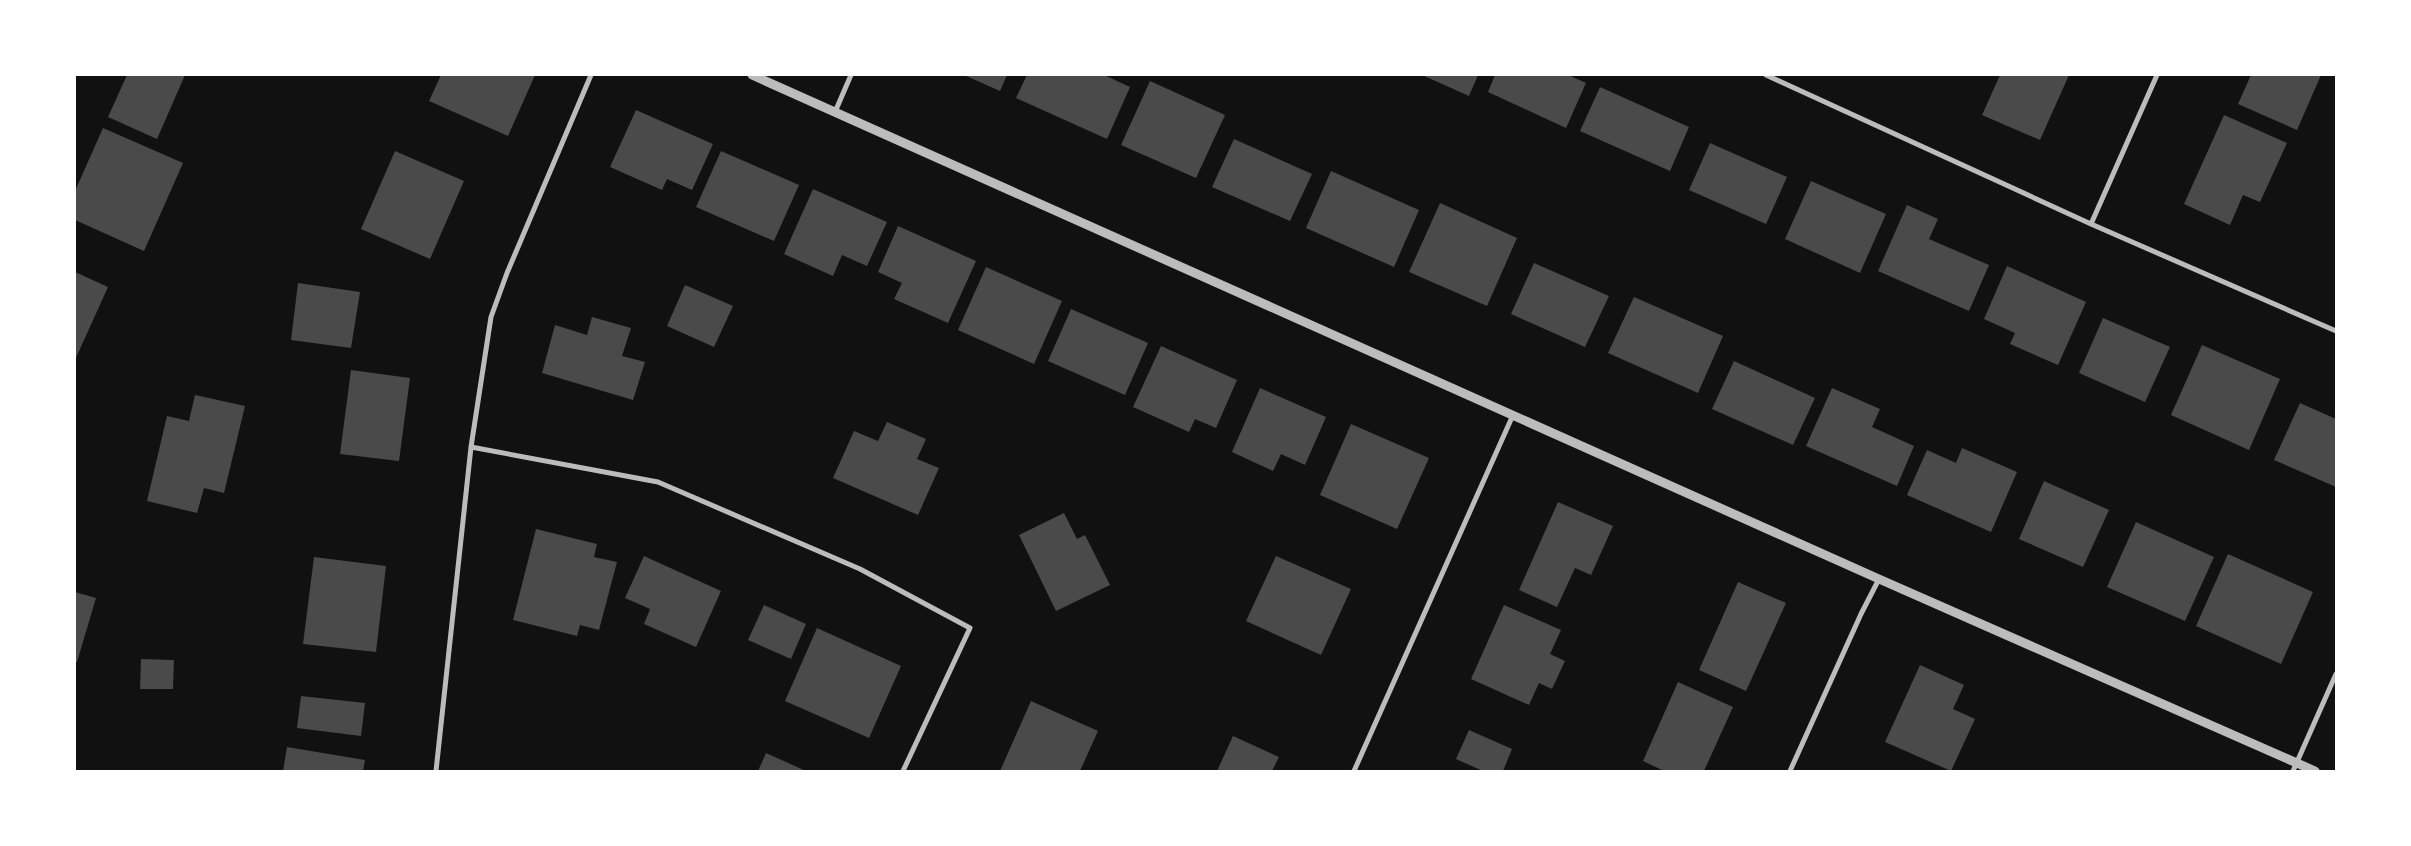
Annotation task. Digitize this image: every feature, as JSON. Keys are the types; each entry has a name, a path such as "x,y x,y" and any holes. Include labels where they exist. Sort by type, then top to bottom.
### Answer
{"street":[{"path":"436,771 471,447 491,317 510,264 591,75"},
{"path":"752,75 1513,414 2295,767 2315,771"},
{"path":"835,112 851,75"},
{"path":"1766,75 2091,224 2336,331"},
{"path":"2091,224 2157,75"},
{"path":"1354,771 1513,414"},
{"path":"471,447 658,482 860,568 970,628 903,771"},
{"path":"1790,771 1861,614 1879,579"},
{"path":"2295,767 2336,674"}],"building":[{"path":"127,75 185,75 157,139 108,117"},
{"path":"441,75 535,75 508,136 429,101"},
{"path":"964,75 1007,75 1000,91"},
{"path":"1027,75 1104,75 1130,87 1107,139 1016,98"},
{"path":"1422,75 1478,75 1469,96"},
{"path":"1495,75 1568,75 1586,83 1566,128 1488,92"},
{"path":"2000,75 2069,75 2040,140 1982,115"},
{"path":"2251,75 2321,75 2297,130 2238,104"},
{"path":"1150,81 1225,115 1196,178 1121,145"},
{"path":"1600,87 1689,127 1670,171 1580,131"},
{"path":"636,110 713,144 692,190 667,179 662,190 610,167"},
{"path":"2224,115 2287,143 2260,202 2243,195 2230,225 2184,204"},
{"path":"103,128 183,163 144,251 75,220 75,191"},
{"path":"1234,139 1312,174 1290,221 1212,187"},
{"path":"1710,143 1787,177 1766,224 1689,190"},
{"path":"395,151 464,181 430,259 361,229"},
{"path":"721,151 799,185 774,241 696,207"},
{"path":"1331,171 1419,210 1394,267 1306,228"},
{"path":"1811,181 1886,214 1860,273 1785,239"},
{"path":"813,189 887,222 867,266 842,255 833,276 784,254"},
{"path":"1440,203 1517,238 1487,306 1409,272"},
{"path":"1907,205 1938,219 1929,239 1989,265 1969,311 1878,271"},
{"path":"898,226 976,261 948,323 894,299 902,283 878,272"},
{"path":"1534,263 1609,296 1585,347 1511,314"},
{"path":"2007,266 2086,302 2058,365 2010,344 2015,333 1984,319"},
{"path":"986,267 1062,301 1034,364 958,330"},
{"path":"75,272 108,287 75,360"},
{"path":"298,283 360,292 351,348 291,340"},
{"path":"685,285 733,306 714,347 667,326"},
{"path":"1634,297 1723,336 1698,393 1608,353"},
{"path":"1071,309 1148,343 1125,395 1048,361"},
{"path":"592,317 631,328 622,356 645,362 633,400 542,373 555,325 587,335"},
{"path":"2103,318 2170,347 2145,402 2079,373"},
{"path":"2202,345 2280,379 2249,450 2171,415"},
{"path":"1161,346 1237,380 1216,428 1195,419 1189,432 1133,407"},
{"path":"1734,361 1815,398 1793,445 1712,409"},
{"path":"351,370 410,378 399,461 340,454"},
{"path":"1260,388 1326,417 1305,465 1281,454 1273,471 1232,452"},
{"path":"1832,388 1880,409 1872,427 1914,446 1897,486 1806,446"},
{"path":"195,395 245,406 224,493 204,488 197,513 147,501 167,416 189,421"},
{"path":"2300,403 2336,419 2336,487 2274,460"},
{"path":"887,422 926,439 917,459 939,468 918,515 833,478 854,431 878,441"},
{"path":"1351,424 1429,458 1397,529 1320,495"},
{"path":"1962,448 2017,472 1991,532 1907,495 1927,450 1956,463"},
{"path":"2044,481 2109,510 2083,567 2019,539"},
{"path":"1558,502 1613,526 1591,575 1575,568 1557,607 1519,590"},
{"path":"1064,513 1077,539 1085,535 1110,585 1056,611 1019,535"},
{"path":"2136,522 2214,557 2185,621 2107,587"},
{"path":"536,529 597,544 594,557 617,562 599,630 580,625 577,636 513,620"},
{"path":"2228,554 2313,592 2281,664 2196,626"},
{"path":"644,556 721,591 696,647 644,624 650,609 625,598"},
{"path":"1276,556 1351,589 1321,655 1246,621"},
{"path":"314,557 386,566 376,652 303,644"},
{"path":"1738,582 1786,603 1746,691 1699,670"},
{"path":"75,592 96,598 77,662 75,662"},
{"path":"764,605 806,624 791,659 748,640"},
{"path":"1504,605 1561,630 1550,654 1565,661 1552,689 1539,683 1529,705 1471,679"},
{"path":"817,628 901,666 869,738 785,701"},
{"path":"141,659 174,660 173,689 140,689"},
{"path":"1920,665 1964,685 1953,709 1975,719 1951,771 1885,742"},
{"path":"1678,682 1733,707 1704,771 1664,771 1643,761"},
{"path":"301,696 365,703 361,736 297,728"},
{"path":"1031,701 1098,731 1080,771 1000,771"},
{"path":"1469,730 1512,749 1503,771 1483,771 1456,759"},
{"path":"1233,736 1279,757 1272,771 1217,771"},
{"path":"287,747 365,760 363,771 283,771"},
{"path":"766,753 806,771 758,771"}]}
